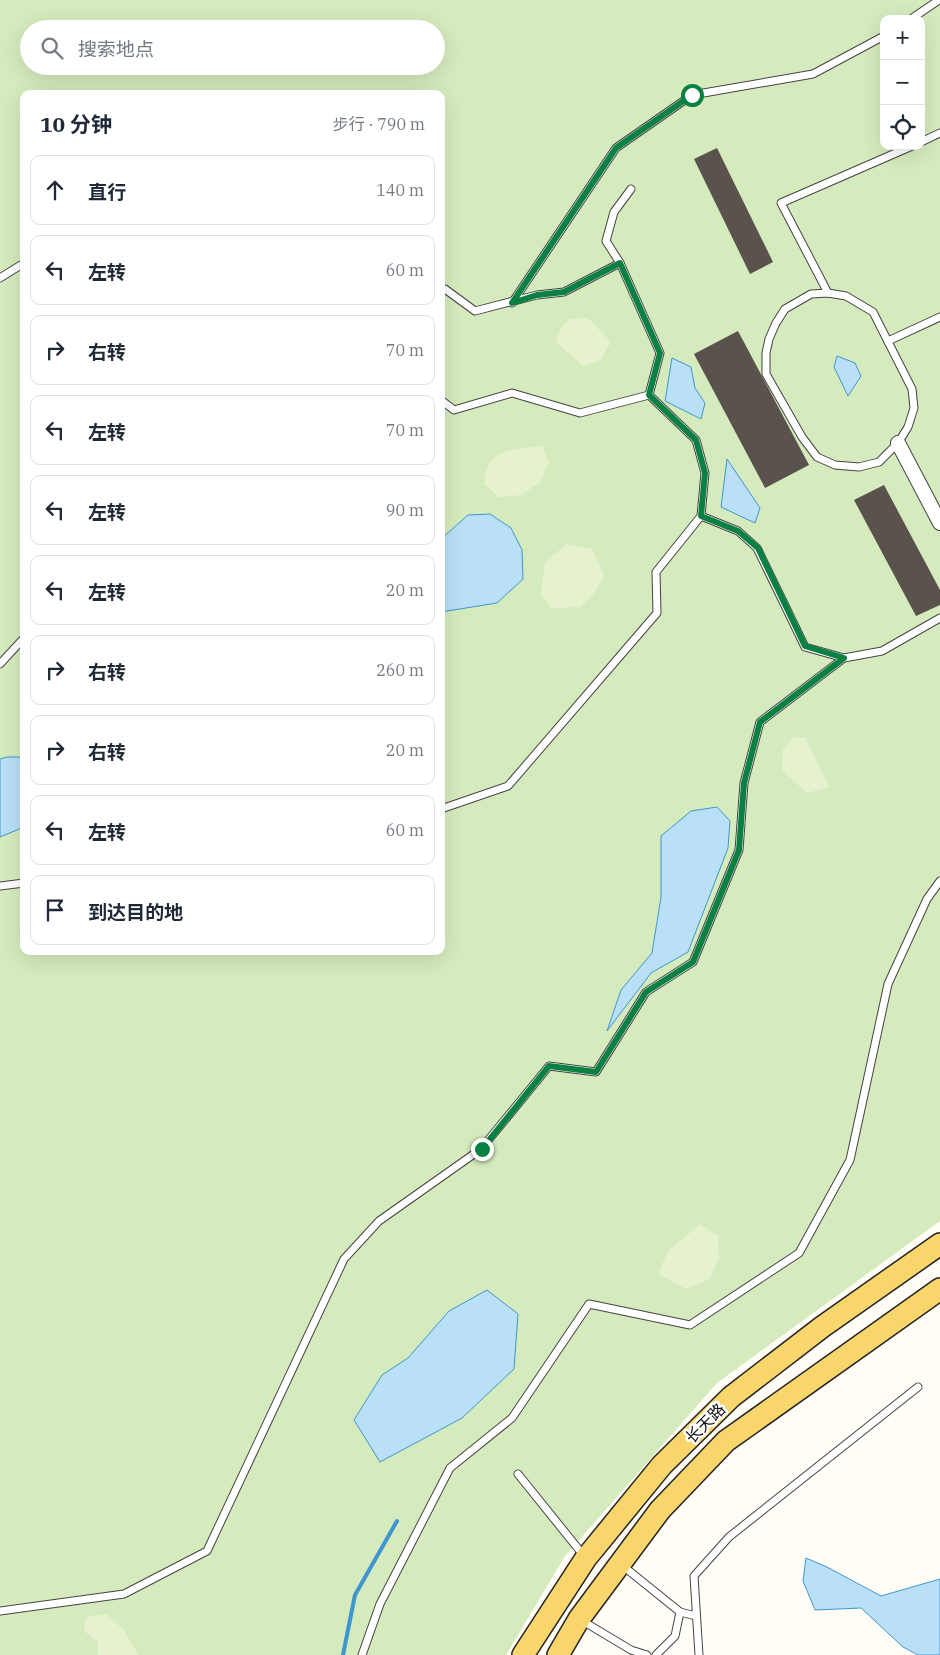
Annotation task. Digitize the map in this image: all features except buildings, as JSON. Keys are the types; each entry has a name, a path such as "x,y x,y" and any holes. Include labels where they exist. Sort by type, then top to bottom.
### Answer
{"main road":[{"name":"长天路","path":"523,1655 586,1558 662,1465 731,1397 822,1328 940,1244"},
{"name":"长天路","path":"558,1655 579,1619 660,1510 726,1441 940,1289"}],"street":[{"path":"898,443 940,523"}],"lane":[{"path":"917,15 939,0"},
{"path":"512,303 616,148 692,95 814,74 880,38"},
{"path":"925,140 940,133"},
{"path":"828,293 780,203 903,150"},
{"path":"632,189 614,212 606,241 620,263 660,353 649,395"},
{"path":"445,289 475,311 537,295 564,292 620,263"},
{"path":"0,278 20,266"},
{"path":"828,293 846,296 872,312 888,341 912,389 914,408 908,428 898,443 879,462 859,467 836,465 817,457 802,437 766,374 766,353 769,339 776,323 785,309 811,294 828,293"},
{"path":"888,341 940,317"},
{"path":"445,403 454,410 512,393 580,413 649,395"},
{"path":"445,808 508,786 658,613 656,572 701,516 705,473 696,440 649,395"},
{"path":"701,516 738,531 758,548 805,646 844,658"},
{"path":"0,1611 124,1594 207,1552 344,1259 380,1221 482,1149 549,1066 596,1072 646,992 693,962 739,850 744,783 760,722 844,658 882,651 940,618"},
{"path":"0,664 20,642"},
{"path":"362,1655 380,1604 450,1468 512,1418 589,1304 690,1325 799,1253 850,1160 888,984 927,899 940,881"},
{"path":"0,886 20,884"},
{"path":"699,1655 694,1576 729,1537 918,1387"},
{"path":"518,1474 586,1558"},
{"path":"620,1564 680,1612 696,1616"},
{"path":"656,1655 675,1636 680,1612"},
{"path":"579,1619 631,1650 647,1655"}],"green space":[{"path":"0,0 940,0 940,1221 717,1383 565,1556 506,1655 0,1655"},
{"path":"588,318 611,342 600,361 583,366 556,342 559,331 569,319"},
{"path":"542,446 549,462 540,482 521,495 499,497 484,484 485,474 491,461 503,452 519,448"},
{"path":"567,544 592,549 604,575 595,592 581,607 551,608 541,594 545,562"},
{"path":"794,737 805,737 829,787 807,793 782,770 783,749"},
{"path":"700,1224 718,1236 719,1258 710,1279 686,1289 658,1274 668,1251"},
{"path":"106,1614 124,1630 137,1655 98,1655 98,1642 84,1631 86,1617"}],"water":[{"path":"837,356 855,363 861,376 848,396 834,367"},
{"path":"672,358 691,367 695,388 705,403 701,419 665,401"},
{"path":"727,459 760,508 755,523 721,507"},
{"path":"490,514 511,528 522,550 523,579 497,603 445,611 445,535 468,515"},
{"path":"7,757 20,758 20,828 0,837 0,759"},
{"path":"717,807 730,821 728,848 688,952 651,973 607,1031 621,990 652,953 661,897 661,836 691,811"},
{"path":"487,1290 518,1314 514,1369 462,1418 380,1462 354,1420 382,1375 408,1358 449,1311"},
{"path":"806,1558 881,1596 940,1579 940,1655 918,1655 903,1647 861,1608 815,1610 803,1581"}],"waterway":[{"path":"343,1655 355,1595 397,1521"}],"route":[{"path":"482,1149 549,1066 596,1072 646,992 693,962 739,850 744,783 760,722 844,658 805,646 758,548 738,531 701,516 705,473 696,440 649,395 660,353 620,263 564,292 537,295 512,303 616,148 692,95"}]}
